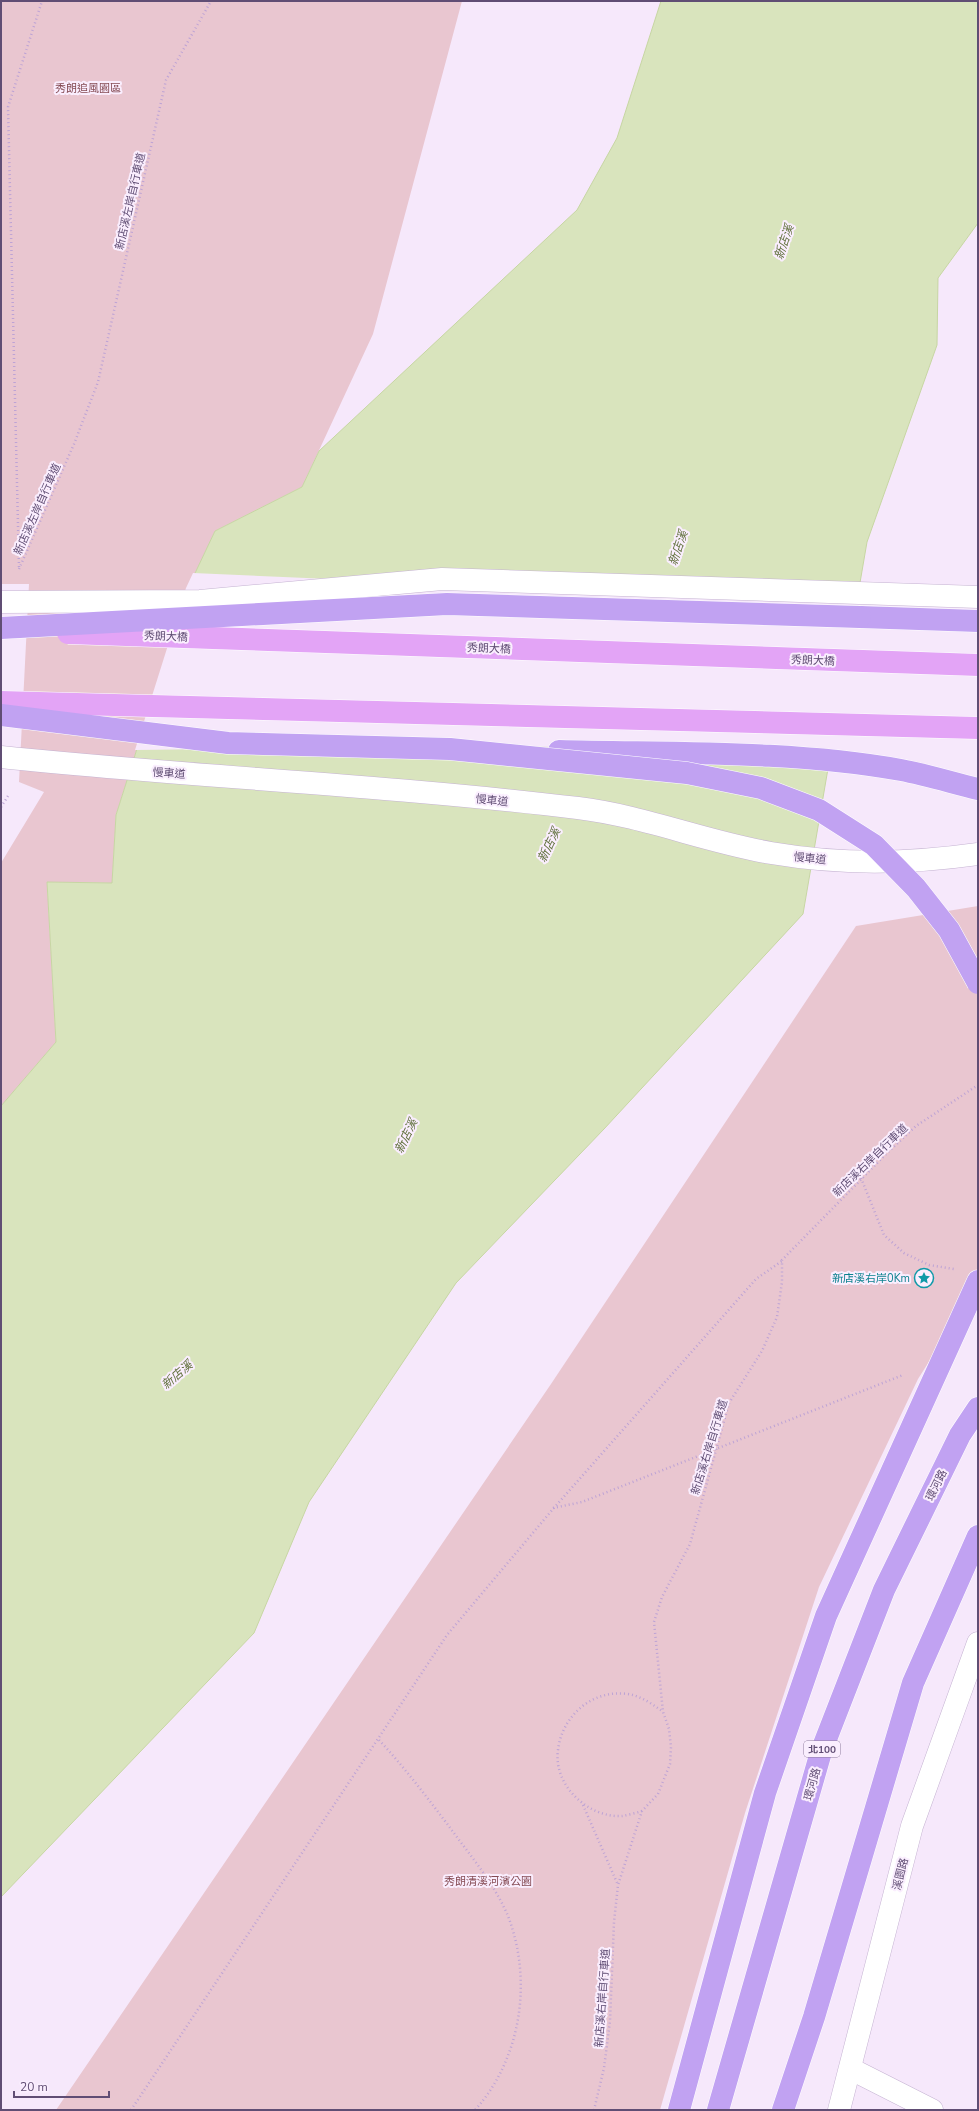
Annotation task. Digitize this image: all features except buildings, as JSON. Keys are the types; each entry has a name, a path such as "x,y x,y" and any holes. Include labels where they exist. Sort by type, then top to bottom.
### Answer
{"highway":[{"path":"1,629 446,604 978,621"},
{"path":"1,716 228,743 762,756 823,760 902,770 978,789"},
{"path":"450,749 687,773 761,788 819,810 874,845 916,888 949,930 978,983"},
{"path":"679,2110 766,1792 826,1616 978,1281"},
{"name":"環河路","path":"718,2110 821,1752 884,1590 960,1435 978,1408"},
{"path":"783,2110 814,2017 913,1683 978,1536"}],"main road":[{"name":"秀朗大橋","path":"1,629 978,666"},
{"path":"1,702 978,728"}],"street":[{"path":"1,602 200,601 442,579 978,597"},
{"name":"慢車道","path":"1,757 121,770 393,790 581,808 630,818 770,853 854,862 926,861 978,854"},
{"name":"溪園路","path":"839,2110 912,1826 978,1643"},
{"path":"850,2069 932,2110"}],"path":[{"name":"新店溪左岸自行車道","path":"42,1 8,107 19,569 74,444 98,382 166,80 211,1"},
{"path":"1,807 8,796"},
{"name":"新店溪右岸自行車道","path":"663,1712 654,1622 662,1597 690,1544 728,1403 762,1351 777,1317 782,1282 782,1260 861,1178 916,1126 978,1085"},
{"path":"861,1178 884,1235 904,1253 929,1265 958,1270"},
{"path":"131,2110 379,1740 447,1635 553,1509 756,1280 782,1260"},
{"path":"553,1509 582,1502 715,1451 898,1379 908,1372"},
{"path":"608,1694 628,1694 647,1700 663,1712 671,1741 670,1764 658,1794 642,1811 621,1816 601,1813 583,1804 569,1790 560,1771 557,1751 562,1732 573,1714 589,1701 608,1694"},
{"path":"379,1740 402,1764 489,1881 508,1917 519,1959 521,2008 511,2050 489,2095 475,2110"},
{"path":"583,1804 618,1885"},
{"name":"新店溪右岸自行車道","path":"594,2110 604,2068 610,2021 614,1922 618,1885 642,1811"}],"green space":[{"name":"秀朗追風園區","path":"1,1 462,1 373,334 302,487 215,531 188,588 116,815 112,883 47,882 56,1042 1,1106 1,863 44,792 19,782 29,584 1,584"},
{"name":"秀朗清溪河濱公園","path":"978,906 978,1284 918,1379 819,1587 745,1813 660,2110 56,2110 551,1384 856,926"}],"water":[{"name":"新店溪","path":"661,1 978,1 978,223 938,278 937,345 867,542 803,914 604,1129 456,1283 309,1502 254,1633 1,1897 1,1106 56,1042 47,882 112,883 116,815 188,588 215,531 302,487 319,451 577,210 617,138"}],"pier":[{"path":"193,573 859,602 833,749 434,746 135,750 186,588"}],"place":[{"name":"新店溪右岸0Km","path":"924,1278"}]}
